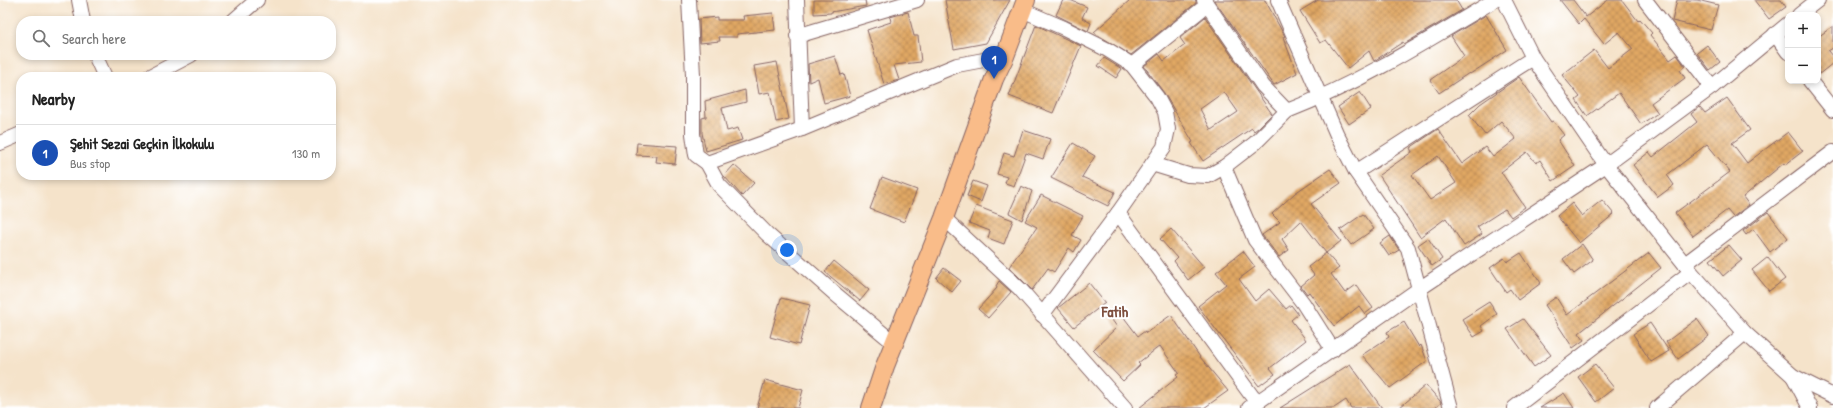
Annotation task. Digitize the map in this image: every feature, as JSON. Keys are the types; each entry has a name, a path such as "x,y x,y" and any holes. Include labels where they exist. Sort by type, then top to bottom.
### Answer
{"main road":[{"path":"871,408 894,342 944,218 994,79 1006,56 1024,5"}],"street":[{"path":"79,0 82,16"},
{"path":"238,16 256,0"},
{"path":"689,0 696,155 707,163 718,185 767,234 834,293 894,342"},
{"path":"797,0 797,36 802,129"},
{"path":"797,36 917,0"},
{"path":"1278,0 1336,135 1356,172 1408,248 1451,408"},
{"path":"1152,164 1188,175 1208,176 1224,167 1255,143 1287,111 1321,98 1409,51 1495,0"},
{"path":"1504,0 1533,58 1606,165 1688,268 1745,333 1793,376 1833,396"},
{"path":"1645,0 1712,88"},
{"path":"1803,12 1818,0"},
{"path":"1132,65 1205,2 1263,86 1287,111"},
{"path":"1024,5 1064,28 1108,50 1132,65 1157,97 1165,112 1168,129 1164,148 1042,315"},
{"path":"1118,213 1253,405 1419,289 1606,165 1712,88 1785,26"},
{"path":"1775,34 1785,48"},
{"path":"707,163 802,129 957,65 1006,56"},
{"path":"1356,172 1533,58"},
{"path":"97,60 103,72"},
{"path":"158,72 181,60"},
{"path":"1812,84 1833,110"},
{"path":"0,143 16,136"},
{"path":"1514,408 1833,152"},
{"path":"1224,167 1255,240 1303,303 1333,350"},
{"path":"944,218 1020,289 1125,408"},
{"path":"1657,408 1745,333"},
{"path":"1793,376 1810,408"}],"building":[{"path":"814,0 865,0 866,6 831,13 814,14"},
{"path":"945,0 1010,0 986,43 954,49"},
{"path":"1063,0 1070,0 1087,7 1082,18 1091,23 1088,31 1056,15"},
{"path":"1130,0 1196,0 1196,3 1131,55 1094,32"},
{"path":"1214,0 1265,0 1285,36 1283,37 1297,73 1274,85"},
{"path":"1318,0 1456,0 1462,10 1404,44 1403,42 1374,61 1369,51 1348,68 1326,40 1320,43 1300,11"},
{"path":"1560,0 1573,0 1586,17 1608,0 1622,0 1638,21 1640,19 1652,33 1650,35 1670,60 1677,55 1685,66 1680,70 1685,78 1651,103 1658,113 1641,124 1619,93 1587,116 1576,100 1580,97 1562,75 1594,50 1608,68 1633,49 1619,32 1604,44 1584,19 1579,24"},
{"path":"1677,0 1697,0 1718,5 1711,30 1672,21"},
{"path":"1754,0 1781,0 1786,7 1769,19"},
{"path":"908,12 914,36 918,36 921,62 894,65 899,80 884,84 867,30 891,22 890,17"},
{"path":"773,13 775,30 737,34 737,37 719,37 720,41 700,43 699,19 717,17 717,20 744,20 743,16"},
{"path":"1486,15 1507,50 1439,93 1430,80 1464,56 1451,36"},
{"path":"1205,17 1272,114 1254,131 1252,128 1203,161 1191,143 1193,142 1164,93 1144,66 1159,54 1164,61 1185,45 1180,38","holes":["1224,92 1238,112 1211,130 1200,109"]},
{"path":"1036,25 1081,46 1053,113 1009,96"},
{"path":"1833,26 1833,48 1828,51 1833,57 1833,63 1821,73 1821,48 1821,35"},
{"path":"1707,45 1720,62 1710,70 1697,53"},
{"path":"835,56 841,75 844,74 850,96 824,103 818,78 809,82 808,64"},
{"path":"1104,58 1122,69 1116,78 1098,66"},
{"path":"777,62 789,119 776,122 770,92 759,94 754,66"},
{"path":"1519,77 1551,122 1553,121 1564,135 1558,140 1575,166 1553,181 1540,160 1536,163 1527,152 1501,172 1525,207 1511,217 1505,209 1477,227 1482,234 1464,246 1446,218 1420,237 1379,175 1412,152 1410,148 1438,129 1462,164 1485,147 1493,157 1516,139 1501,121 1485,135 1469,115 1480,104","holes":["1438,156 1456,183 1430,200 1412,175"]},
{"path":"745,90 746,102 722,108 727,131 738,128 742,140 706,151 702,133 702,118 706,117 705,101"},
{"path":"1360,92 1371,109 1349,124 1338,107"},
{"path":"1727,98 1750,130 1732,143 1747,163 1788,132 1803,151 1785,165 1784,163 1743,197 1749,205 1733,217 1727,210 1693,236 1675,213 1730,172 1707,144 1667,175 1674,185 1658,197 1633,165 1649,152 1653,157 1697,122 1691,114 1700,107 1705,113"},
{"path":"1023,130 1050,139 1043,159 1026,153 1014,186 1005,183 1007,177 997,174 1004,153 1014,156"},
{"path":"637,143 677,146 675,164 656,162 657,156 636,155"},
{"path":"1073,143 1095,156 1082,177 1115,192 1108,206 1051,178"},
{"path":"734,165 754,183 742,196 724,176"},
{"path":"1330,169 1341,183 1311,204 1341,241 1326,253 1301,221 1282,239 1289,250 1279,257 1262,235 1280,222 1272,214 1295,193"},
{"path":"882,177 917,190 904,222 870,209"},
{"path":"973,181 987,186 981,202 967,196"},
{"path":"1021,186 1032,191 1022,220 1009,213"},
{"path":"1041,195 1083,216 1072,235 1081,240 1074,252 1069,248 1054,272 1048,268 1032,290 1009,267 1037,227 1025,221"},
{"path":"1602,200 1614,214 1579,243 1557,216 1572,203 1582,216"},
{"path":"976,206 1013,220 1004,244 988,238 990,231 969,223"},
{"path":"1768,212 1788,238 1770,252 1753,229 1746,235 1743,231"},
{"path":"1363,214 1374,229 1351,245 1340,230"},
{"path":"1171,229 1204,267 1188,280 1174,261 1177,258 1160,239"},
{"path":"1390,236 1399,250 1389,256 1380,243"},
{"path":"1428,238 1442,259 1432,266 1418,245"},
{"path":"1582,244 1593,260 1574,274 1563,259"},
{"path":"1729,245 1742,260 1723,276 1710,260"},
{"path":"1243,251 1255,267 1239,279 1255,301 1269,289 1286,309 1291,305 1298,314 1291,320 1306,340 1270,368 1275,374 1259,386 1198,306 1226,284 1216,272"},
{"path":"1326,253 1339,268 1331,274 1345,293 1356,285 1373,308 1365,314 1359,306 1334,326 1309,292 1307,294 1301,286 1314,275 1308,267"},
{"path":"1521,253 1541,283 1518,300 1510,289 1506,292 1490,268 1504,258 1507,262"},
{"path":"1649,253 1661,268 1579,333 1584,340 1573,348 1545,305 1556,297 1567,315"},
{"path":"1768,257 1785,279 1769,291 1752,270"},
{"path":"834,261 869,290 860,301 825,272"},
{"path":"944,268 961,281 952,292 936,278"},
{"path":"999,281 1011,292 988,318 978,309 997,288 996,286"},
{"path":"1089,283 1105,303 1074,327 1058,308"},
{"path":"781,298 810,305 799,345 770,337"},
{"path":"1489,302 1497,314 1481,326 1484,331 1474,337 1462,319"},
{"path":"1116,307 1138,336 1145,331 1146,333 1171,315 1200,357 1228,391 1204,408 1139,408 1178,377 1176,375 1179,373 1160,346 1138,363 1140,365 1123,381 1093,350 1117,327 1107,313"},
{"path":"1523,319 1551,355 1534,367 1507,329"},
{"path":"1697,319 1709,336 1678,359 1666,342"},
{"path":"1404,322 1419,347 1421,345 1427,361 1390,388 1362,355 1389,337 1387,332"},
{"path":"1650,323 1669,351 1651,362 1633,334"},
{"path":"1350,364 1382,408 1351,408 1346,400 1334,408 1280,408"},
{"path":"1595,364 1614,388 1596,402 1578,377"},
{"path":"765,380 803,390 798,408 757,408"},
{"path":"1426,385 1441,403 1435,408 1399,408"},
{"path":"1564,393 1574,408 1540,408"}],"place":[{"name":"Şehit Sezai Geçkin İlkokulu","path":"994,79"}],"district":[{"name":"Fatih","path":"1115,311"}]}
